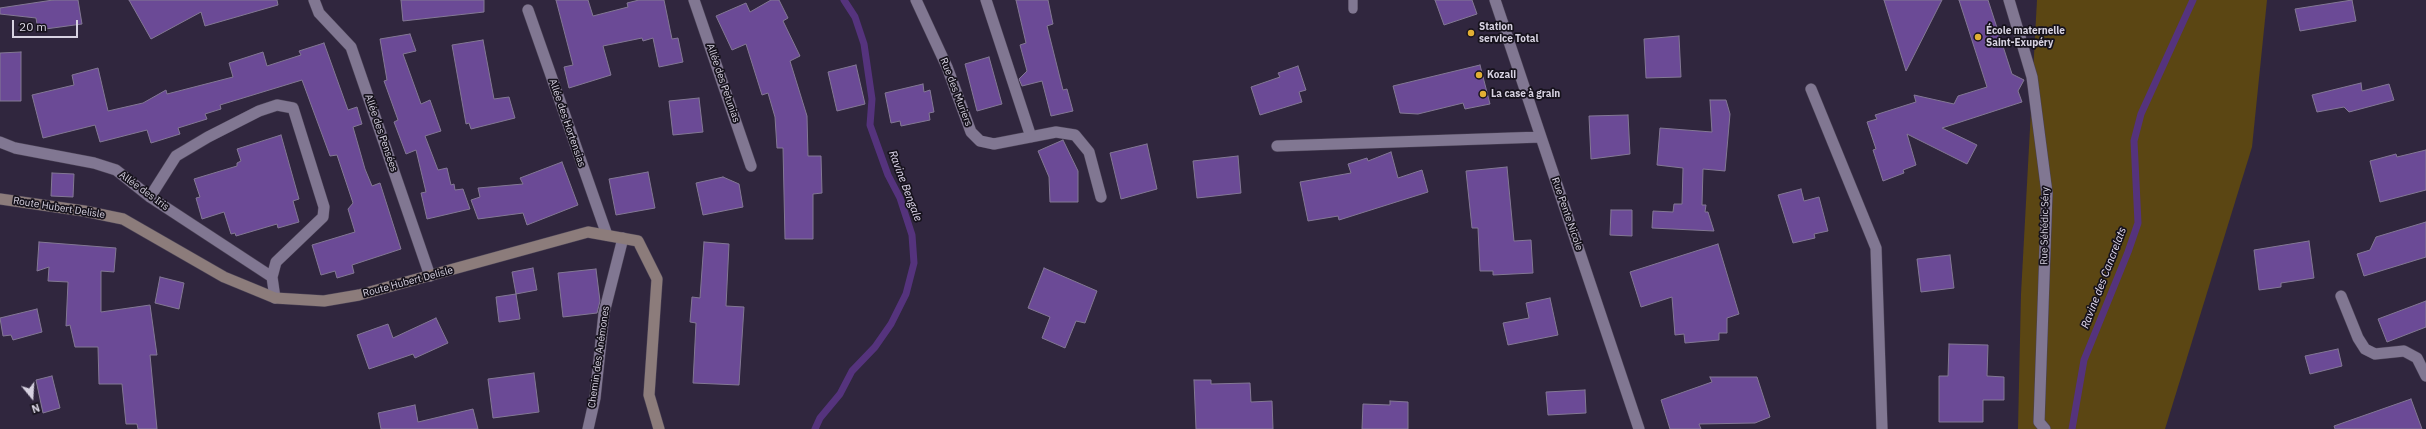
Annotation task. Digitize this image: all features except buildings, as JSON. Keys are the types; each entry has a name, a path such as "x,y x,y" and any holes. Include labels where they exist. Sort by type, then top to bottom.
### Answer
{"main road":[{"name":"Route Hubert Delisle","path":"0,199 84,211 123,219 224,277 275,298 324,301 359,295 588,232 638,241 658,279 649,395 659,429"}],"street":[{"name":"Allée des Pensées","path":"314,0 318,14 351,47 430,276"},
{"name":"Allée des Petunias","path":"694,0 751,166"},
{"name":"Rue des Muriers","path":"916,0 947,67 971,132 980,141 994,144 1056,132 1076,135 1089,152 1101,197"},
{"path":"986,0 1031,138"},
{"name":"Rue Pente Nicole","path":"1495,0 1639,429"},
{"name":"Rue Séhédic Séry","path":"2009,0 2032,77 2047,193 2039,422 2045,429"},
{"name":"Allée des Hortensias","path":"528,10 607,235"},
{"path":"1811,90 1876,248 1882,429"},
{"path":"150,197 176,156 201,141 259,111 277,105 293,108 324,208 323,217 280,257 272,277 275,298"},
{"path":"1277,146 1541,137"},
{"name":"Allée des Iris","path":"0,142 15,148 94,163 116,170 132,180 150,197 272,277"},
{"name":"Chemin des Anémones","path":"588,429 595,398 604,312 623,238"},
{"path":"2341,296 2358,338 2365,349 2375,354 2404,351 2417,358 2426,376"}],"shaded area":[{"path":"2037,0 2267,0 2252,147 2165,429 2018,429 2021,294"}],"waterway":[{"name":"Ravine Bengale","path":"815,429 820,418 840,394 852,371 875,347 891,324 906,294 914,263 912,235 900,198 888,175 870,125 872,99 864,44 855,17 844,0"},
{"name":"Ravine des Cancrelats","path":"2072,429 2084,360 2128,252 2138,223 2134,141 2141,114 2193,0"}],"place":[{"name":"Station service Total","path":"1471,33"},
{"name":"École maternelle Saint-Exupéry","path":"1978,37"},
{"name":"Kozali","path":"1479,75"},
{"name":"La case à grain","path":"1483,94"}]}
